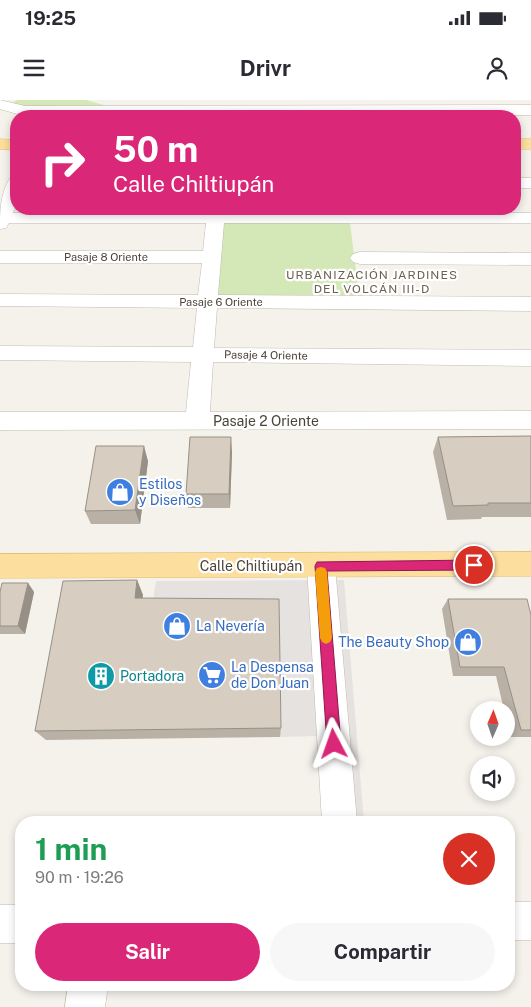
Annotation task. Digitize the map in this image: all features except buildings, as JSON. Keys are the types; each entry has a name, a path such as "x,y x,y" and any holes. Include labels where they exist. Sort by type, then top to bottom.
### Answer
{"main road":[{"name":"Calle Chiltiupán","path":"0,566 531,564"}],"street":[{"path":"86,100 121,110 335,108 531,110"},
{"path":"0,104 21,110"},
{"path":"2,211 10,195"},
{"path":"197,421 215,215"},
{"path":"341,215 531,218"},
{"name":"Pasaje 8 Oriente","path":"0,257 212,257"},
{"path":"360,258 531,259"},
{"name":"Pasaje 6 Oriente","path":"0,300 531,304"},
{"name":"Pasaje 4 Oriente","path":"0,353 531,358"},
{"name":"Pasaje 2 Oriente","path":"0,421 531,420"},
{"path":"321,566 340,816"},
{"path":"515,921 531,921"},
{"path":"0,924 15,924"},
{"path":"86,1007 87,991"}],"green space":[{"path":"17,100 86,100 121,110 8,106"},
{"path":"220,223 350,223 359,295 215,295"}],"shaded area":[{"path":"344,580 364,816 322,816 317,736 280,737 151,612 156,581"}],"slow traffic":[{"path":"321,572 326,638"}],"place":[{"name":"Estilos y Diseños","path":"120,492"},
{"name":"La Nevería","path":"177,626"},
{"name":"The Beauty Shop","path":"468,642"},
{"name":"La Despensa de Don Juan","path":"212,675"},
{"name":"Portadora","path":"101,676"}],"district":[{"name":"URBANIZACIÓN JARDINES DEL VOLCÁN III-D","path":"372,282"}],"route":[{"path":"334,744 321,566 474,565"}]}
